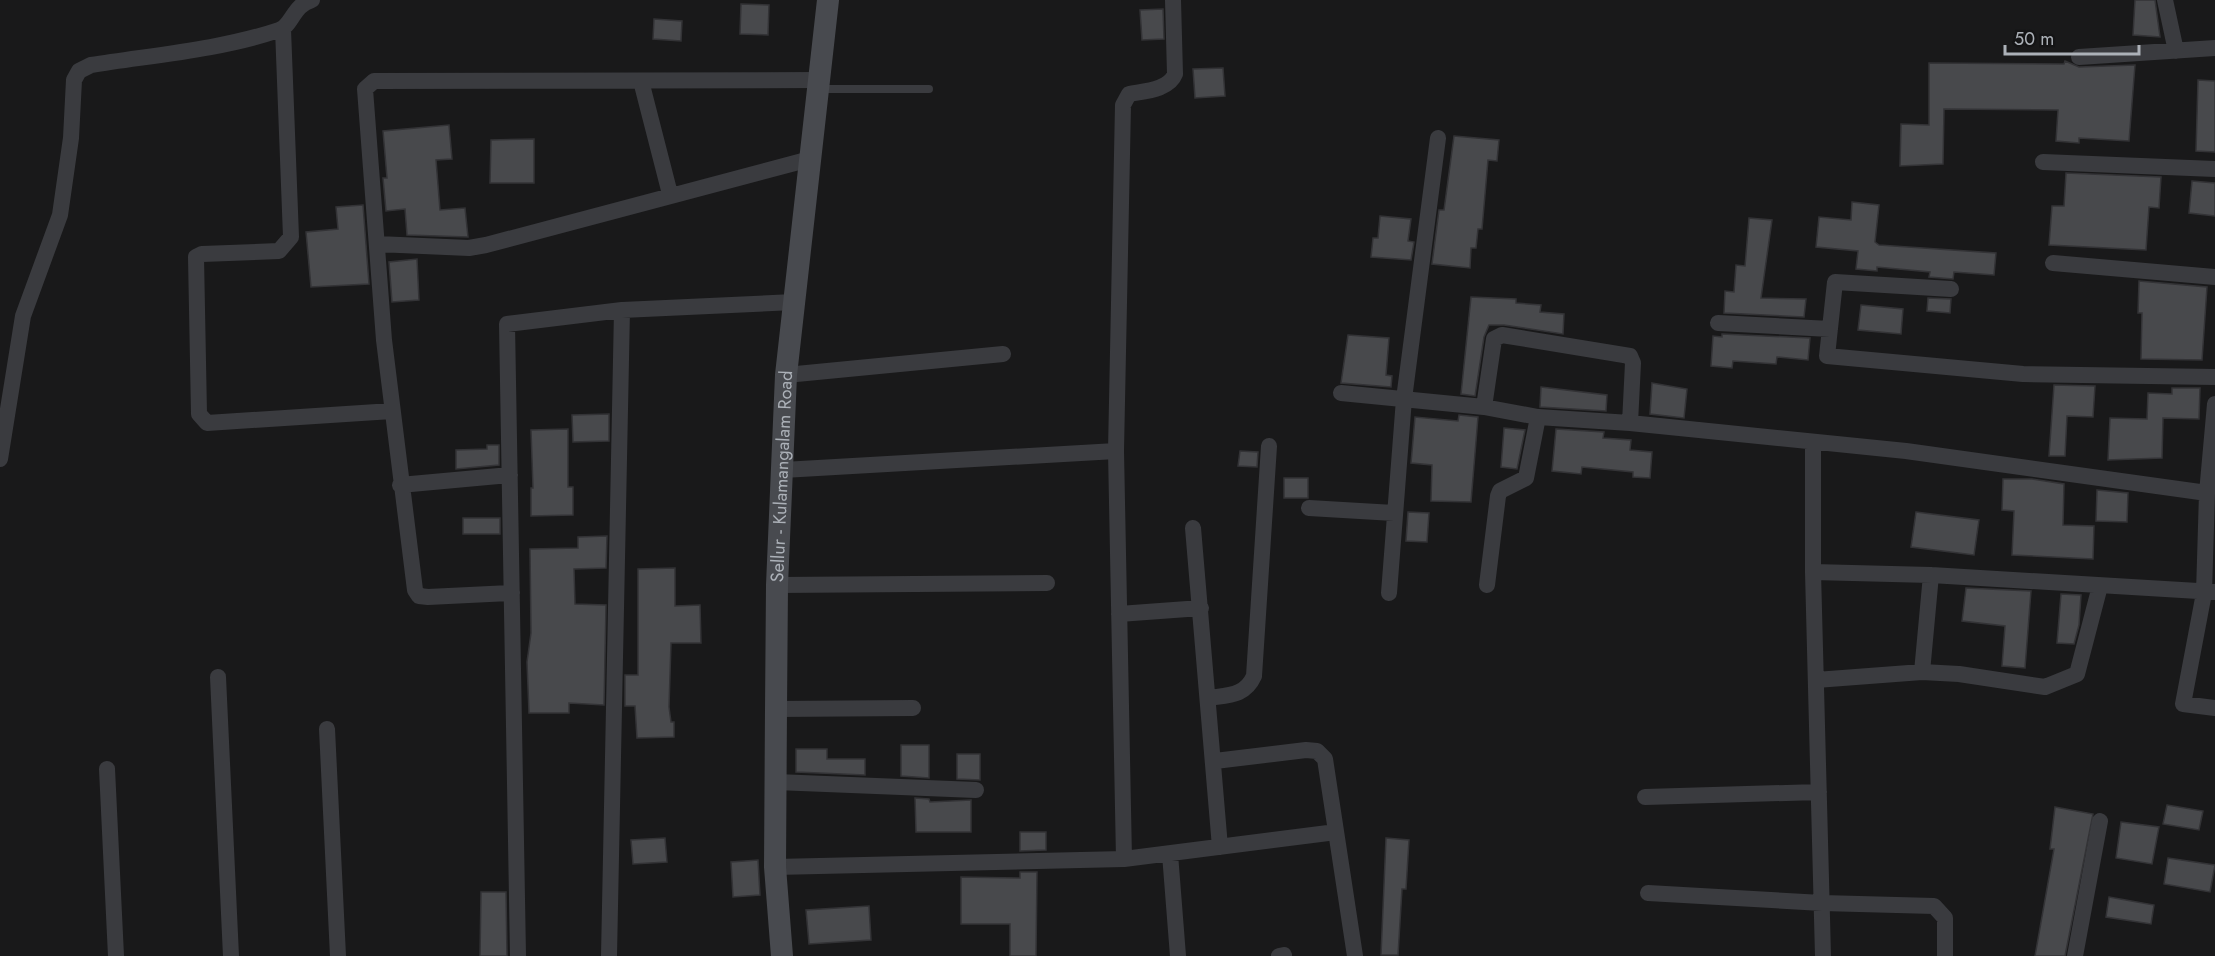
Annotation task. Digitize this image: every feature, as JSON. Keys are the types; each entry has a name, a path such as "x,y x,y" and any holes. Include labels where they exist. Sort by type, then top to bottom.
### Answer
{"main road":[{"name":"Sellur - Kulamangalam Road","path":"782,956 775,867 776,709 777,585 786,375 828,0"}],"street":[{"path":"312,0 295,10 283,29 291,237 279,251 202,254 196,257 199,414 207,423 392,411"},
{"path":"1124,860 1116,451 1123,105 1129,94 1166,85 1172,81 1174,74 1173,0"},
{"path":"2165,0 2176,51"},
{"path":"0,459 23,316 60,215 71,138 74,80 79,71 91,65 252,39 283,29"},
{"path":"2079,57 2215,48"},
{"path":"512,593 419,596 415,590 392,411 365,89 368,84 374,81 642,81 819,85"},
{"path":"642,81 670,194"},
{"path":"1389,593 1404,399 1438,138"},
{"path":"377,244 477,247 670,194 810,159"},
{"path":"2043,162 2215,169"},
{"path":"2053,263 2215,277"},
{"path":"1951,289 1835,282 1827,356 2023,374 2215,377"},
{"path":"519,956 507,324 622,310 794,302"},
{"path":"609,956 622,310"},
{"path":"1718,323 1830,329"},
{"path":"1484,407 1494,339 1502,335 1630,356 1633,363 1630,423"},
{"path":"786,375 1003,354"},
{"path":"1341,393 1484,407 1538,417 1630,423 1813,444 1906,451 2207,493"},
{"path":"2215,404 2207,493 2209,592 2183,704 2215,708"},
{"path":"1487,585 1498,496 1500,491 1526,478 1538,417"},
{"path":"1813,444 1813,572 1823,956"},
{"path":"1209,698 1240,693 1249,688 1254,676 1269,446"},
{"path":"783,470 1116,451"},
{"path":"400,485 510,475"},
{"path":"1309,508 1394,513"},
{"path":"1193,528 1215,761 1220,847"},
{"path":"1813,572 1931,575 2209,592"},
{"path":"1922,672 1931,575"},
{"path":"777,585 1047,583"},
{"path":"1816,680 1922,672 1959,674 2045,687 2060,683 2077,674 2100,586"},
{"path":"1119,614 1201,608"},
{"path":"218,677 231,956"},
{"path":"776,709 913,708"},
{"path":"327,729 338,956"},
{"path":"1215,761 1306,750 1317,751 1325,759 1355,956"},
{"path":"107,769 116,956"},
{"path":"776,782 976,790"},
{"path":"1645,797 1819,792"},
{"path":"2075,956 2100,821"},
{"path":"775,867 1124,860 1336,832"},
{"path":"1170,854 1178,956"},
{"path":"1648,893 1822,903 1934,906 1945,918 1945,956"},
{"path":"1279,956 1284,956"}],"lane":[{"path":"819,85 929,89"}],"building":[{"path":"2135,0 2155,0 2160,37 2133,35"},
{"path":"741,4 769,5 768,35 740,34"},
{"path":"1163,9 1164,39 1142,40 1140,10"},
{"path":"654,19 682,21 681,41 653,39"},
{"path":"2065,61 2079,67 2135,65 2129,141 2079,138 2079,143 2056,141 2058,110 1944,109 1943,164 1900,166 1901,124 1929,125 1929,63 2064,64"},
{"path":"1223,68 1225,96 1195,98 1193,69"},
{"path":"2198,80 2215,81 2215,152 2196,151"},
{"path":"449,125 452,159 436,160 440,210 465,208 468,237 407,235 405,209 386,211 383,178 387,178 383,131"},
{"path":"1454,136 1499,140 1497,161 1488,160 1482,229 1478,229 1476,248 1471,248 1470,268 1432,264 1439,210 1444,210"},
{"path":"534,139 534,183 490,183 491,140"},
{"path":"2066,173 2161,177 2159,208 2149,207 2146,250 2049,245 2052,206 2064,206"},
{"path":"2192,181 2215,183 2215,216 2189,213"},
{"path":"1852,202 1879,205 1875,242 1879,245 1996,253 1994,275 1954,272 1953,279 1929,277 1930,272 1877,267 1877,271 1856,269 1858,251 1816,247 1819,217 1851,220"},
{"path":"363,205 369,284 311,287 306,232 338,229 336,207"},
{"path":"1380,216 1411,219 1408,241 1414,242 1411,260 1371,257 1373,238 1378,238"},
{"path":"1749,218 1772,220 1761,298 1806,299 1804,317 1724,313 1725,291 1734,292 1736,265 1745,266"},
{"path":"417,259 419,300 392,302 389,262"},
{"path":"2139,281 2207,287 2202,360 2141,359 2142,313 2138,313"},
{"path":"1471,297 1516,299 1516,303 1541,305 1540,312 1564,314 1563,334 1504,325 1489,325 1484,337 1475,396 1461,394"},
{"path":"1928,298 1951,299 1950,313 1927,311"},
{"path":"1861,305 1903,309 1901,334 1858,330"},
{"path":"1722,334 1810,338 1808,360 1777,357 1776,364 1733,361 1732,368 1711,366 1713,336 1722,337"},
{"path":"1348,335 1389,338 1386,375 1392,376 1391,387 1341,383"},
{"path":"1652,383 1687,389 1684,418 1650,414"},
{"path":"2054,385 2095,386 2093,417 2067,416 2065,456 2049,456"},
{"path":"1541,387 1607,395 1606,411 1540,407"},
{"path":"2172,388 2200,388 2199,419 2163,418 2162,458 2108,460 2110,418 2147,419 2148,393 2172,394"},
{"path":"609,414 609,441 573,442 572,415"},
{"path":"1459,415 1478,417 1471,502 1431,501 1432,465 1411,463 1415,417 1458,421"},
{"path":"1504,428 1525,430 1517,469 1501,467"},
{"path":"568,429 568,487 573,487 573,515 531,516 531,488 533,488 531,430"},
{"path":"1556,429 1604,432 1603,438 1631,440 1630,450 1652,452 1650,478 1633,477 1633,472 1582,467 1581,474 1552,471"},
{"path":"487,445 499,445 499,465 456,469 456,450 487,449"},
{"path":"1240,451 1258,452 1257,467 1238,466"},
{"path":"1284,478 1308,478 1308,498 1284,498"},
{"path":"2003,479 2032,479 2064,484 2063,525 2094,526 2093,559 2012,555 2014,511 2002,510"},
{"path":"2097,490 2128,493 2127,522 2096,521"},
{"path":"1408,512 1429,513 1427,542 1406,541"},
{"path":"1916,512 1979,520 1974,555 1911,547"},
{"path":"463,518 500,518 500,534 463,534"},
{"path":"607,536 606,568 574,569 575,604 606,605 604,705 569,703 569,713 529,713 527,662 531,633 530,549 578,548 578,537"},
{"path":"675,568 675,606 700,605 701,643 671,643 669,707 671,722 674,722 674,737 637,738 635,706 625,706 625,675 638,675 638,569"},
{"path":"1966,588 2031,591 2025,668 2002,666 2005,626 1962,621"},
{"path":"2061,594 2081,595 2079,625 2074,644 2057,643"},
{"path":"901,745 929,745 929,778 901,776"},
{"path":"796,749 827,749 827,759 865,759 865,775 796,772"},
{"path":"957,754 980,754 980,780 957,779"},
{"path":"915,798 929,799 930,802 971,800 971,832 916,832"},
{"path":"2167,805 2203,811 2199,830 2163,824"},
{"path":"2055,807 2093,814 2065,956 2035,956 2054,849 2050,849"},
{"path":"2121,822 2159,827 2152,864 2116,858"},
{"path":"1020,832 1046,832 1046,850 1020,851"},
{"path":"665,838 667,862 633,864 631,840"},
{"path":"1386,838 1409,840 1406,889 1402,889 1398,955 1381,955"},
{"path":"2168,858 2215,865 2210,892 2164,884"},
{"path":"758,860 760,895 733,897 731,862"},
{"path":"1020,872 1037,872 1036,956 1010,956 1010,924 961,924 961,877 1020,878"},
{"path":"481,892 506,892 507,956 480,956"},
{"path":"2109,897 2154,905 2151,924 2106,917"},
{"path":"869,906 871,940 809,944 806,910"}]}
